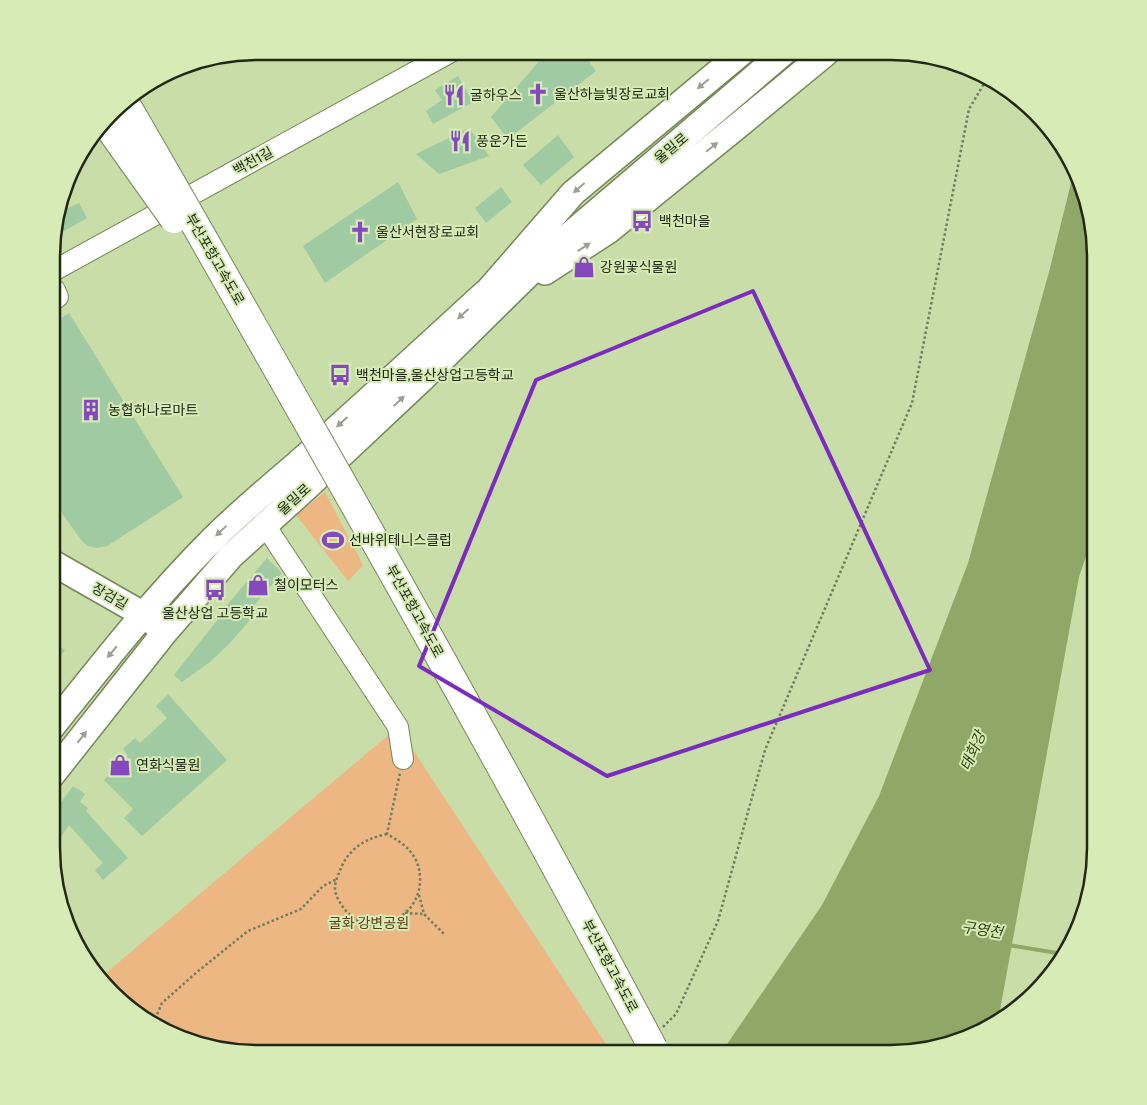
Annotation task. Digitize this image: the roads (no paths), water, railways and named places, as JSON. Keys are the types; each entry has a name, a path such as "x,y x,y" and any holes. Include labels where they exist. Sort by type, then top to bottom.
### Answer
{"highway":[{"name":"부산포항고속도로","path":"128,108 408,599 584,916 652,1043"},
{"name":"부산포항고속도로","path":"117,119 416,642 652,1043"},
{"path":"109,127 181,229"}],"main road":[{"path":"493,297 573,193 726,60"},
{"name":"울밀로","path":"60,716 170,584 250,504 775,60"},
{"path":"493,297 608,231 818,60"},
{"name":"울밀로","path":"60,765 165,632 231,556 421,380 493,297"},
{"name":"장검길","path":"60,567 144,615 165,632"}],"street":[{"name":"백천1길","path":"60,267 436,60"},
{"path":"265,525 398,727 403,759"}],"water":[{"name":"태화강","path":"1072,181 1080,206 1087,244 1087,554 1079,577 1000,1011 977,1025 953,1035 903,1045 726,1045 822,905 879,796 968,563 1049,272"}],"waterway":[{"name":"구영천","path":"1008,945 1057,953"}],"place":[{"name":"울산하늘빛장로교회","path":"538,94"},
{"name":"굴하우스","path":"454,95"},
{"name":"풍운가든","path":"460,141"},
{"name":"백천마을","path":"642,221"},
{"name":"울산서현장로교회","path":"360,232"},
{"name":"강원꽃식물원","path":"584,267"},
{"name":"백천마을,울산상업고등학교","path":"340,375"},
{"name":"농협하나로마트","path":"91,410"},
{"name":"선바위테니스클럽","path":"333,540"},
{"name":"철이모터스","path":"258,585"},
{"name":"울산상업 고등학교","path":"215,590"},
{"name":"연화식물원","path":"120,765"}],"park label":[{"name":"굴화 강변공원","path":"369,923"}]}
